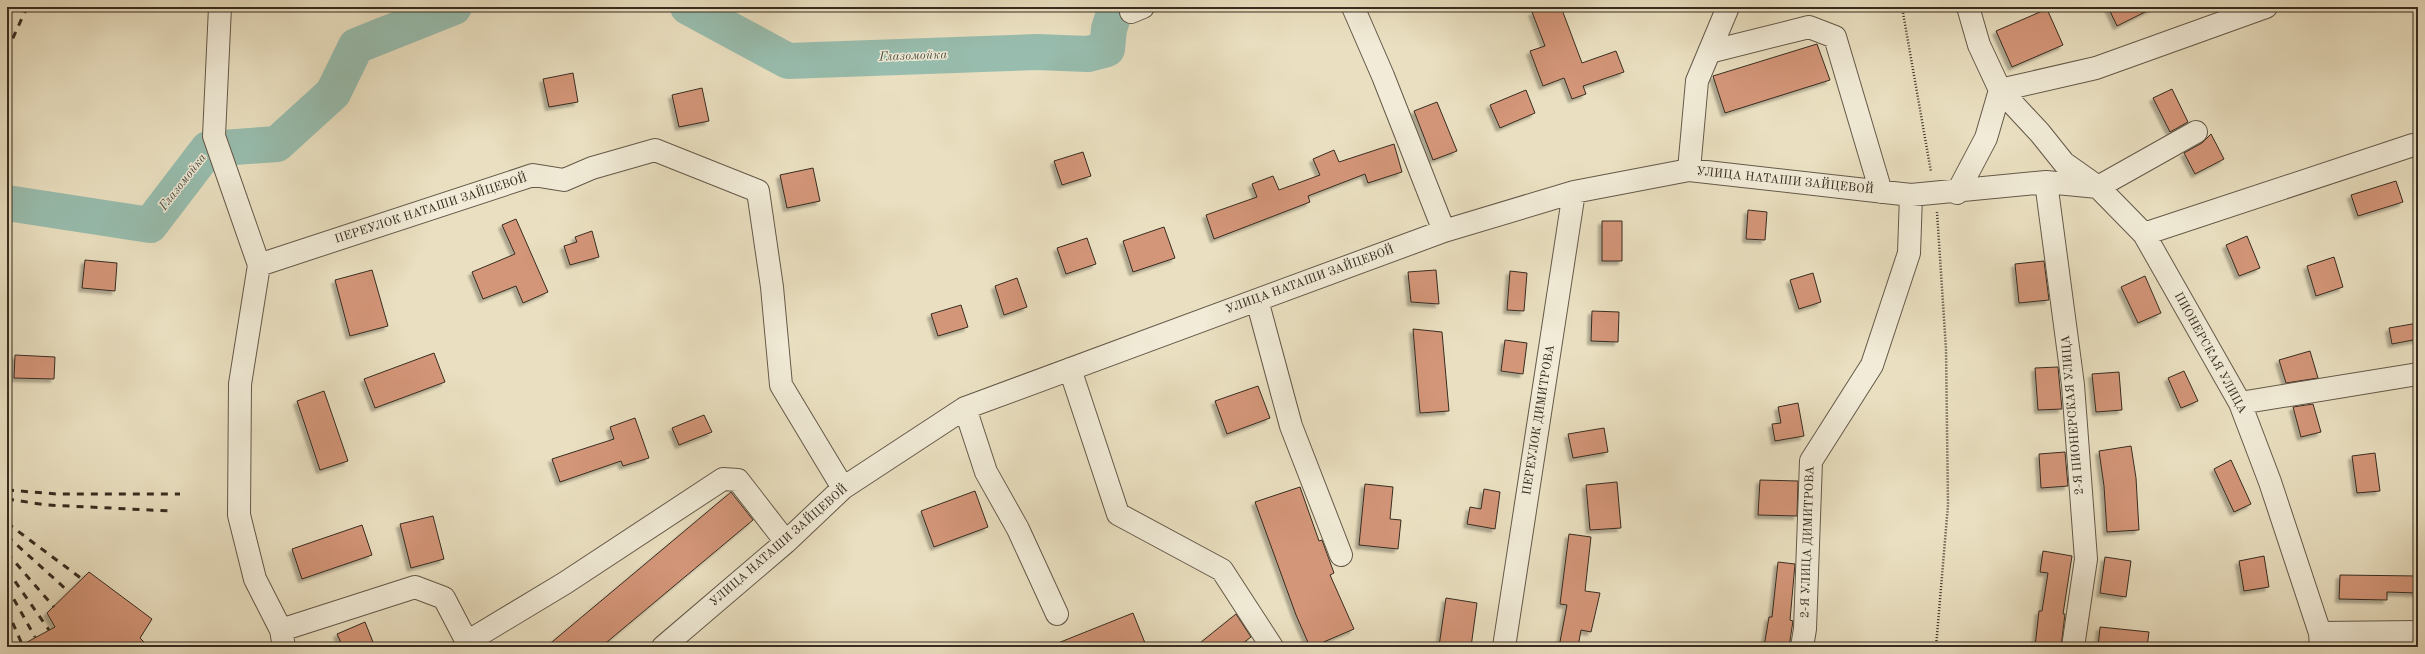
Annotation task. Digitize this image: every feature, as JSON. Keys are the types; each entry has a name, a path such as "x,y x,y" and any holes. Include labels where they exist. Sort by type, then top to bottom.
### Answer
{"street":[{"path":"220,7 214,136 259,265 240,384 240,515 255,578 282,639 415,587 444,598 468,644 565,583 724,479 738,480 786,542"},
{"path":"1352,7 1383,76 1444,231"},
{"path":"1689,170 1697,81 1728,7"},
{"name":"ПИОНЕРСКАЯ УЛИЦА","path":"1968,7 1979,45 2000,90 2064,163 2098,187 2144,234 2240,403 2270,482 2321,640 2418,632"},
{"path":"1957,193 1986,138 2000,90 2096,68 2266,7"},
{"path":"1709,52 1810,27 1835,37 1882,192"},
{"path":"2046,182 2098,187 2196,132"},
{"path":"2144,234 2413,145"},
{"name":"ПЕРЕУЛОК НАТАШИ ЗАЙЦЕВОЙ","path":"259,265 533,175 564,180 592,168 656,150 758,191 772,287 781,384 843,488"},
{"name":"УЛИЦА НАТАШИ ЗАЙЦЕВОЙ","path":"663,647 786,542 843,488 965,408 1444,231 1574,192 1689,170 1911,195 1957,193 2046,182"},
{"name":"2-Я ПИОНЕРСКАЯ УЛИЦА","path":"2046,182 2073,386 2086,559 2073,647"},
{"name":"ПЕРЕУЛОК ДИМИТРОВА","path":"1504,647 1574,192"},
{"name":"2-Я УЛИЦА ДИМИТРОВА","path":"1802,647 1805,628 1811,461 1872,365 1909,253 1911,195"},
{"path":"1257,300 1291,426 1341,555"},
{"path":"1070,369 1118,514 1222,570 1272,647"},
{"path":"2240,403 2366,380 2418,374"},
{"path":"965,408 986,472 1018,529 1057,614"}],"path":[{"path":"1902,7 1935,193 1946,349 1948,505 1936,647"}],"building":[{"path":"1547,7 1561,7 1582,63 1616,51 1624,72 1583,86 1586,94 1572,99 1564,78 1543,86 1530,51 1545,46 1532,12"},
{"path":"2108,7 2155,7 2117,26"},
{"path":"2047,9 2063,45 2012,67 1996,31"},
{"path":"1817,44 1830,80 1725,113 1713,76"},
{"path":"573,73 578,102 549,107 543,79"},
{"path":"702,88 709,121 679,127 672,95"},
{"path":"2172,89 2188,122 2170,132 2153,98"},
{"path":"1526,90 1535,113 1500,128 1490,105"},
{"path":"1437,102 1457,151 1433,160 1414,111"},
{"path":"2211,134 2224,159 2195,174 2184,153 2202,143"},
{"path":"1394,144 1402,172 1368,183 1365,174 1308,196 1310,202 1214,239 1206,215 1257,197 1252,184 1273,176 1279,190 1320,175 1313,159 1334,150 1339,162"},
{"path":"1083,152 1091,176 1062,185 1054,161"},
{"path":"813,168 820,201 787,208 780,175"},
{"path":"2396,181 2403,202 2358,216 2351,195"},
{"path":"1748,210 1767,212 1765,240 1746,239"},
{"path":"516,219 548,292 523,303 516,286 483,299 472,272 515,254 502,225"},
{"path":"1602,221 1622,221 1622,261 1602,261"},
{"path":"1164,227 1175,258 1133,272 1123,241"},
{"path":"592,231 599,257 570,265 564,246 577,242 575,237"},
{"path":"2247,236 2260,268 2239,276 2226,245"},
{"path":"1087,238 1096,264 1066,274 1057,248"},
{"path":"2334,257 2343,287 2316,296 2307,266"},
{"path":"85,260 117,263 115,291 82,288"},
{"path":"2044,261 2049,300 2019,303 2015,264"},
{"path":"372,270 388,326 350,336 335,280"},
{"path":"1436,270 1439,304 1411,302 1408,272"},
{"path":"1510,271 1527,273 1524,311 1507,310"},
{"path":"1813,273 1821,302 1799,309 1790,280"},
{"path":"2145,276 2161,313 2138,323 2121,287"},
{"path":"1017,278 1027,307 1004,315 995,286"},
{"path":"961,305 968,327 938,336 931,314"},
{"path":"1592,311 1619,312 1618,342 1591,341"},
{"path":"2418,323 2418,339 2392,344 2389,328"},
{"path":"1413,329 1442,332 1449,411 1420,413"},
{"path":"1505,340 1527,343 1523,374 1501,371"},
{"path":"2310,351 2318,378 2286,383 2279,360"},
{"path":"434,353 445,382 375,408 364,379"},
{"path":"15,355 55,357 54,379 14,378"},
{"path":"2058,367 2062,409 2038,410 2035,368"},
{"path":"2184,371 2198,401 2181,408 2168,378"},
{"path":"2119,372 2122,410 2096,412 2092,374"},
{"path":"1258,386 1270,418 1227,434 1215,401"},
{"path":"324,391 348,461 320,470 297,401"},
{"path":"1798,403 1804,436 1775,441 1772,424 1781,423 1778,407"},
{"path":"2313,404 2321,432 2301,437 2293,407"},
{"path":"704,415 712,432 679,445 672,428"},
{"path":"635,418 649,458 623,466 621,461 560,482 552,459 614,439 610,427"},
{"path":"1604,428 1608,452 1573,458 1568,434"},
{"path":"2131,446 2136,478 2139,530 2107,532 2104,486 2099,451"},
{"path":"2065,452 2068,486 2041,488 2039,454"},
{"path":"2375,453 2380,491 2357,493 2352,456"},
{"path":"2231,460 2251,504 2234,512 2214,469"},
{"path":"1760,480 1798,481 1797,516 1758,515"},
{"path":"1617,482 1621,528 1590,530 1586,485"},
{"path":"1365,484 1393,487 1390,519 1401,520 1398,549 1359,545"},
{"path":"1300,487 1319,541 1322,540 1334,573 1330,575 1354,629 1312,647 1310,647 1296,615 1255,502"},
{"path":"1484,489 1500,492 1495,529 1467,524 1470,507 1481,509"},
{"path":"975,491 988,527 934,547 921,511"},
{"path":"731,492 753,520 601,647 546,647"},
{"path":"433,516 444,559 411,568 400,524"},
{"path":"362,525 372,555 302,579 292,549"},
{"path":"1569,534 1591,537 1585,591 1600,593 1591,632 1581,630 1578,647 1559,647 1567,605 1560,604"},
{"path":"2043,551 2072,556 2063,614 2065,614 2061,647 2035,647 2039,611 2042,611 2048,573 2040,572"},
{"path":"2264,556 2269,587 2244,591 2239,561"},
{"path":"2105,557 2131,561 2126,597 2100,593"},
{"path":"1778,562 1795,564 1790,620 1793,621 1789,647 1764,647 1769,617 1772,617"},
{"path":"89,572 152,619 140,638 149,647 18,647 55,627 47,613"},
{"path":"2340,575 2418,576 2418,593 2387,592 2387,600 2339,599"},
{"path":"1446,598 1477,603 1471,647 1439,646"},
{"path":"1133,613 1145,643 1133,647 1048,647"},
{"path":"1236,614 1251,637 1238,647 1195,647"},
{"path":"365,622 375,647 343,647 337,634"},
{"path":"2100,627 2149,632 2147,647 2098,647"}],"waterway":[{"name":"Глазомойка","path":"7,203 150,225 208,149 277,144 333,93 356,46 454,7"},
{"name":"Глазомойка","path":"688,7 788,61 1037,52 1088,54 1107,49 1109,29 1116,7"}],"railway":[{"path":"7,51 27,7"},
{"path":"7,490 57,494 180,494"},
{"path":"7,499 47,505 171,511"},
{"path":"7,523 82,579"},
{"path":"7,536 69,592"},
{"path":"7,553 54,607"},
{"path":"7,570 49,630"},
{"path":"7,587 35,637"},
{"path":"7,610 22,644"}]}
